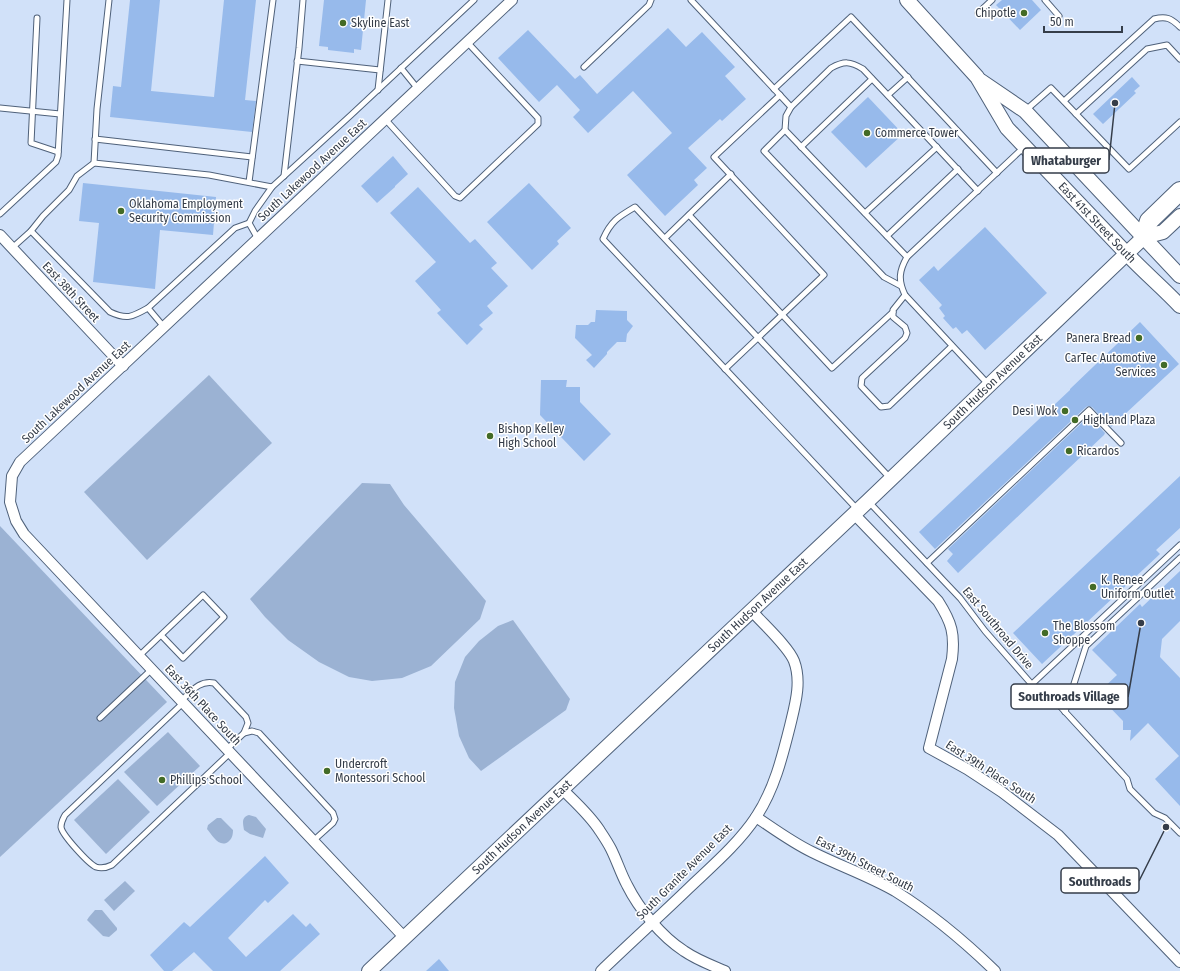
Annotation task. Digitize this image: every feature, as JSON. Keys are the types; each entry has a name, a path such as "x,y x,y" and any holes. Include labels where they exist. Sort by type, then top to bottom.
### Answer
{"highway":[{"path":"1144,237 1149,220 1180,191"}],"street":[{"name":"South Lakewood Avenue East","path":"12,476 20,462 512,0"},
{"name":"East 41st Street South","path":"907,0 977,77 1007,128 1144,272 1162,287 1180,306"},
{"name":"East 41st Street South","path":"977,77 1025,111 1179,272"},
{"path":"1144,237 1163,232 1180,216"},
{"name":"East 38th Street","path":"0,235 123,366"},
{"name":"South Hudson Avenue East","path":"369,971 891,479 1144,237"},
{"name":"East 36th Place South","path":"12,476 10,502 16,521 24,534 404,938"},
{"name":"East 39th Place South","path":"860,508 938,601 947,615 952,629 954,645 952,659 929,748 967,769 1002,792 1058,835 1180,962"},
{"name":"South Granite Avenue East","path":"601,971 723,856 756,817 772,784 781,758 796,701 798,686 797,672 794,660 787,649 751,610"},
{"path":"562,788 599,829 611,849 630,891 637,903 653,922 669,939 684,951 705,963 725,971"},
{"name":"East 39th Street South","path":"756,817 810,851 862,874 923,909 946,926 995,971"}],"lane":[{"path":"0,214 56,162 58,152 67,0"},
{"path":"94,163 95,139 109,0"},
{"path":"249,182 273,0"},
{"path":"284,176 298,61 303,0"},
{"path":"378,91 388,0"},
{"path":"32,231 110,312 121,317 133,316 148,308 235,228 249,223 254,211 272,186 378,91 474,0"},
{"path":"584,67 649,5 651,0"},
{"path":"691,0 791,107"},
{"path":"978,13 992,0"},
{"path":"1045,0 1058,16"},
{"path":"774,89 851,16 997,172"},
{"path":"1064,101 1154,19 1164,17 1174,20 1180,27"},
{"path":"37,18 31,143 58,152"},
{"path":"385,120 455,196 460,198 538,124 538,118 467,42"},
{"path":"1076,114 1147,49 1167,45 1180,59"},
{"path":"298,61 380,70"},
{"path":"901,286 884,277 764,151 785,130 786,116 791,107 831,68 846,62 854,64 863,69 978,190"},
{"path":"401,68 418,89"},
{"path":"888,95 908,77"},
{"path":"800,146 872,79"},
{"path":"1025,111 1052,88 1129,169 1180,122"},
{"path":"725,369 824,275 714,157 780,95"},
{"path":"0,108 60,114"},
{"path":"785,130 907,257"},
{"path":"95,139 252,158"},
{"path":"989,385 905,295 901,286 900,276 907,257 1025,146"},
{"path":"865,213 937,147"},
{"path":"12,248 32,231 43,216 69,190 77,176 94,163 208,176 272,186"},
{"path":"886,236 958,169"},
{"path":"731,174 665,238 891,479"},
{"name":"East Southroad Drive","path":"665,238 635,207 614,221 608,228 603,239 725,369 860,508 927,563 960,598 985,631 1042,696 1057,703 1127,779 1130,789 1154,813 1166,818 1180,833"},
{"path":"689,215 832,368 893,312 905,295"},
{"path":"249,223 258,239"},
{"path":"148,308 164,327"},
{"path":"893,312 893,317 905,328 907,333 904,338 862,378 862,386 881,407 889,406 952,346"},
{"path":"927,563 1089,410 1121,443"},
{"path":"1032,684 1180,545"},
{"path":"1064,712 1086,646 1180,558"},
{"path":"139,656 161,635 203,595 224,617 182,658 161,635"},
{"path":"100,718 152,669"},
{"path":"205,682 214,683 246,717 248,723 244,733 229,751 108,868 104,869 93,865 62,832 62,820 65,815 200,684 205,682"},
{"path":"244,733 252,730 259,733 333,813 335,819 313,841"}],"shaded area":[{"path":"209,375 272,443 147,560 84,492"},
{"path":"362,483 390,484 404,505 486,601 480,619 431,666 402,678 372,681 349,677 319,662 288,640 265,617 250,599"},
{"path":"0,526 167,702 0,857"},
{"path":"513,620 570,699 566,710 481,771 469,758 459,736 454,708 455,682 465,657 479,641 498,626"},
{"path":"168,732 200,766 157,806 124,772"},
{"path":"118,779 150,812 106,854 74,820"},
{"path":"249,815 256,817 266,829 263,838 250,834 244,830 244,819"},
{"path":"217,818 221,818 233,830 231,838 228,842 219,842 207,829 208,825"},
{"path":"125,881 135,891 114,911 104,900"},
{"path":"95,910 102,910 117,928 117,930 109,937 103,936 87,920"}],"building":[{"path":"130,0 160,0 151,91 214,97 224,0 256,0 245,100 256,101 252,132 110,117 113,86 121,87"},
{"name":"Skyline East","path":"324,0 366,0 361,50 354,49 354,53 328,50 328,47 319,46"},
{"path":"1002,0 1032,0 1041,10 1020,30 996,5"},
{"path":"668,28 686,47 702,32 735,67 725,76 746,99 722,121 720,119 688,148 707,168 694,180 698,185 665,216 627,175 672,133 633,91 588,133 573,117 580,110 557,85 539,102 498,58 528,30 575,79 580,75 597,94"},
{"path":"1132,77 1140,86 1134,91 1136,93 1103,124 1093,114"},
{"name":"Commerce Tower","path":"868,97 903,134 866,168 831,132"},
{"path":"393,156 408,174 377,203 361,186"},
{"path":"83,183 216,197 213,235 160,230 155,289 93,282 99,223 79,221"},
{"path":"529,183 571,228 557,241 559,244 532,270 487,222"},
{"path":"418,187 470,243 475,239 497,263 491,268 508,286 487,306 493,313 479,325 483,329 467,345 437,313 441,310 415,281 436,262 390,213"},
{"path":"985,227 1047,293 985,350 967,330 962,334 956,327 953,329 943,318 945,316 939,308 942,305 919,280 934,266 938,271"},
{"path":"596,310 627,311 627,320 633,326 627,334 626,342 617,342 594,368 586,360 592,355 575,338 576,325 588,325 591,322 595,322"},
{"path":"1140,322 1179,364 1111,427 1092,407 1086,407 935,549 919,532"},
{"path":"541,380 567,380 566,387 580,387 580,402 611,434 584,461 540,415"},
{"path":"1089,416 1105,433 1104,435 958,573 947,561 953,554 948,549"},
{"path":"1180,476 1180,528 1156,550 1160,554 1042,664 1013,633"},
{"path":"1180,571 1180,621 1162,639 1160,657 1180,678 1180,806 1155,779 1179,756 1148,723 1130,741 1131,730 1123,730 1123,721 1097,694 1117,675 1092,650 1140,604 1142,607"},
{"path":"265,856 289,883 268,903 265,900 228,938 246,957 293,914 306,927 310,923 320,934 280,971 213,971 194,952 172,971 164,971 150,955 184,922 190,927"},
{"path":"439,959 449,971 426,971"}],"place":[{"name":"Chipotle","path":"1024,13"},
{"name":"Skyline East","path":"343,23"},
{"name":"Whataburger","path":"1115,103"},
{"name":"Commerce Tower","path":"867,133"},
{"name":"Oklahoma Employment Security Commission","path":"121,211"},
{"name":"Panera Bread","path":"1139,338"},
{"name":"CarTec Automotive Services","path":"1164,365"},
{"name":"Desi Wok","path":"1065,411"},
{"name":"Highland Plaza","path":"1075,420"},
{"name":"Bishop Kelley High School","path":"490,436"},
{"name":"Ricardos","path":"1069,451"},
{"name":"K. Renee Uniform Outlet","path":"1093,587"},
{"name":"Southroads Village","path":"1141,623"},
{"name":"The Blossom Shoppe","path":"1045,633"},
{"name":"Undercroft Montessori School","path":"327,771"},
{"name":"Phillips School","path":"162,780"},
{"name":"Southroads","path":"1166,827"}]}
